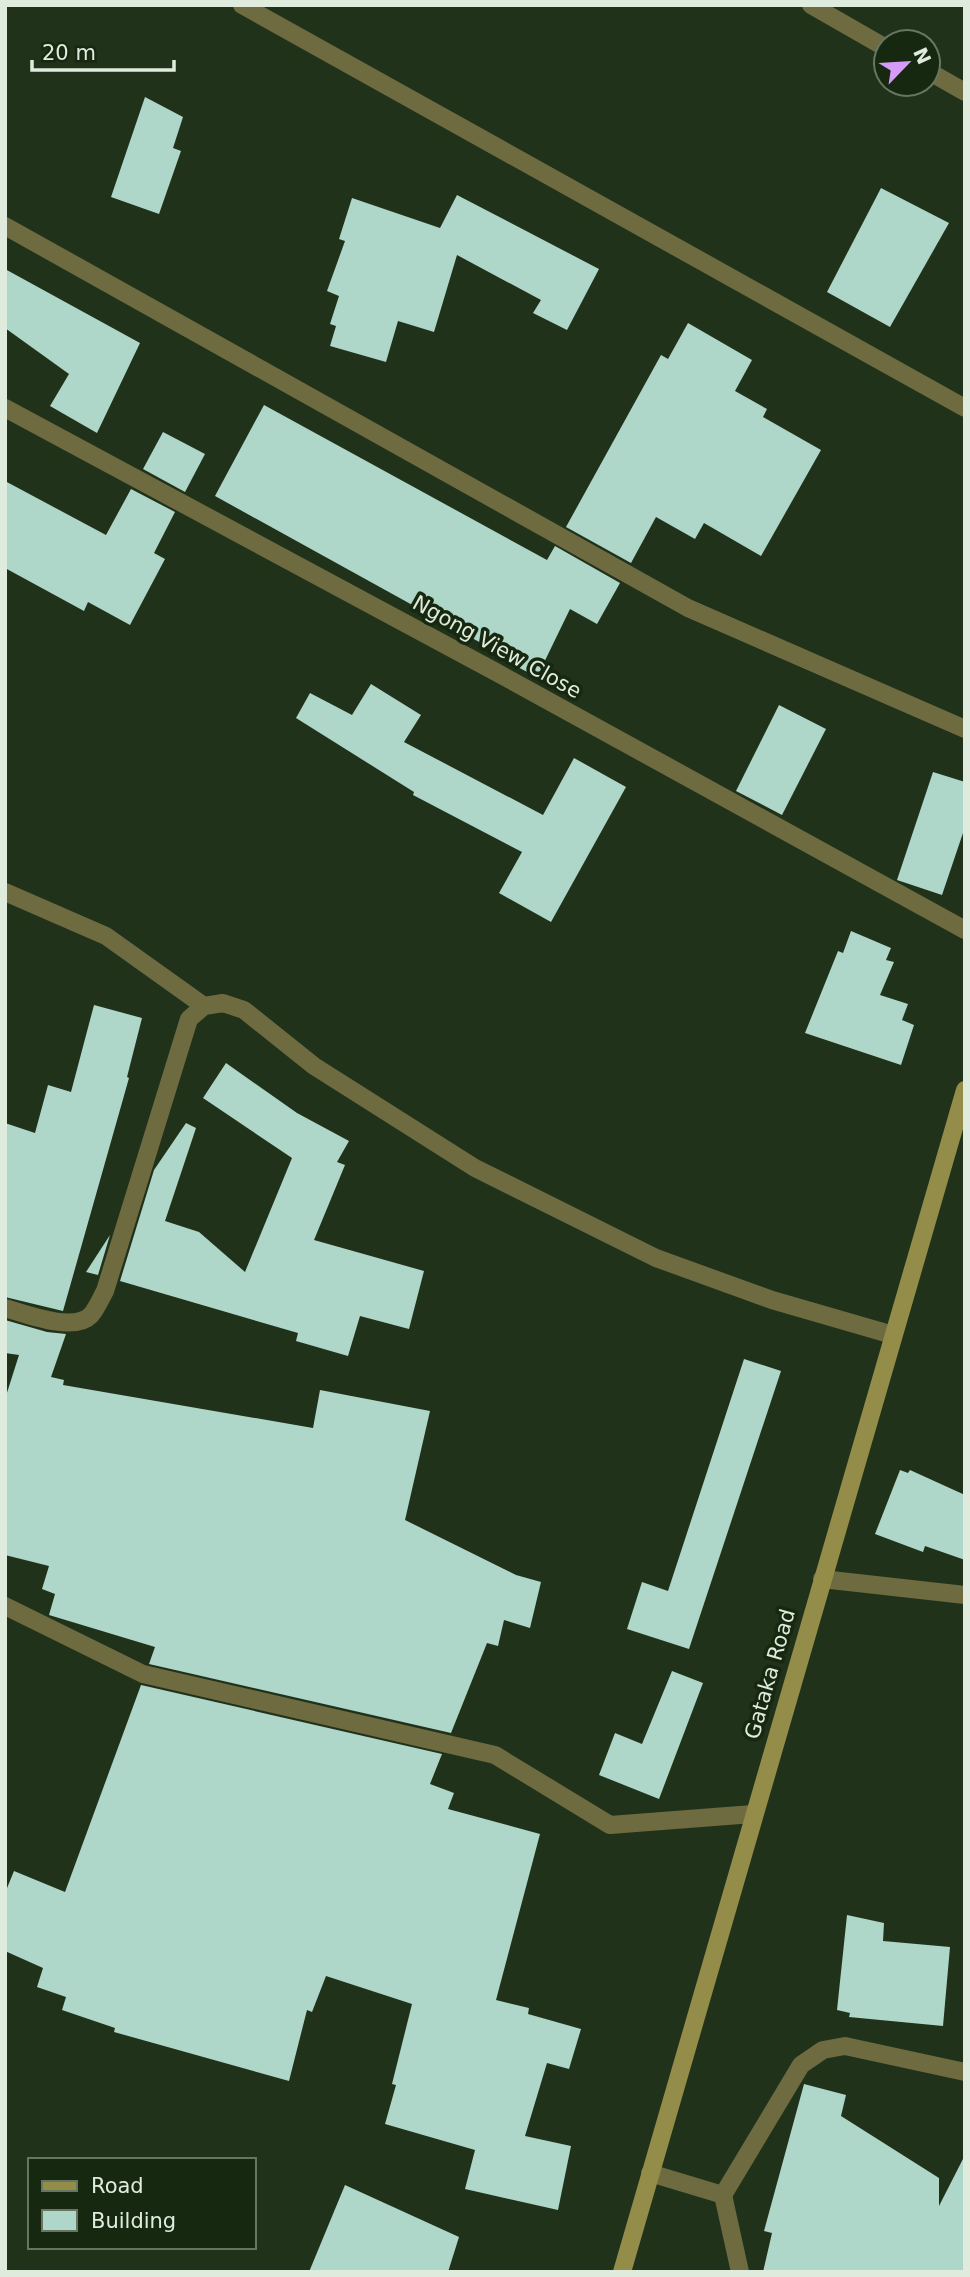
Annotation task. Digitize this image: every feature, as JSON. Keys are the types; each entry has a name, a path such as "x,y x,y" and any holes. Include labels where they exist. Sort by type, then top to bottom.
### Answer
{"street":[{"path":"242,5 965,408"},
{"path":"811,5 872,40"},
{"path":"942,79 965,92"},
{"path":"5,226 688,608 965,729"},
{"name":"Ngong View Close","path":"5,408 494,671 965,930"},
{"path":"5,892 106,936 204,1006"},
{"path":"5,1308 49,1321 79,1322 91,1315 105,1291 189,1019 204,1006 223,1003 244,1010 314,1066 475,1168 656,1258 772,1300 894,1335"},
{"name":"Gataka Road","path":"622,2272 965,1090"},
{"path":"821,1579 965,1595"},
{"path":"5,1606 143,1674 495,1755 610,1825 753,1814"},
{"path":"740,2272 723,2196 801,2065 822,2050 845,2046 965,2072"},
{"path":"650,2173 723,2196"}],"building":[{"path":"145,97 183,117 173,148 181,151 159,214 111,197"},
{"path":"881,188 949,223 890,327 827,292"},
{"path":"457,195 599,269 567,330 533,313 541,300 457,255 434,332 398,321 386,362 330,346 336,326 330,324 339,296 327,291 345,241 339,239 352,198 440,228"},
{"path":"5,269 140,343 97,433 50,406 69,374 5,328"},
{"path":"688,323 752,360 735,391 767,409 763,417 821,450 761,556 704,523 695,539 656,517 631,563 566,527 661,355 668,359"},
{"path":"264,405 547,560 555,546 620,583 597,624 570,609 537,677 500,658 501,654 215,496"},
{"path":"163,432 205,454 185,492 143,469"},
{"path":"5,481 106,535 131,489 175,512 154,553 165,559 130,625 88,602 84,611 5,568"},
{"path":"371,684 421,715 404,742 543,815 574,758 626,787 551,922 499,893 522,852 413,795 414,792 296,718 310,693 352,715"},
{"path":"779,705 826,729 782,815 736,791"},
{"path":"933,772 965,782 965,827 942,895 897,880"},
{"path":"851,931 891,948 886,960 894,962 880,995 908,1004 902,1020 914,1025 901,1065 805,1033 838,951 843,953"},
{"path":"94,1005 142,1018 127,1077 129,1078 63,1311 5,1297 5,1123 35,1133 48,1085 71,1092"},
{"path":"226,1063 297,1113 349,1141 337,1162 345,1165 314,1240 424,1271 409,1329 360,1316 348,1356 296,1341 298,1333 120,1281 154,1170 186,1123 196,1128 165,1221 199,1232 245,1272 292,1158 203,1098"},
{"path":"110,1235 98,1275 86,1272"},
{"path":"5,1320 47,1332 66,1334 51,1377 64,1380 63,1385 313,1428 320,1390 430,1411 405,1520 516,1575 541,1582 530,1628 504,1620 498,1646 487,1643 451,1733 149,1664 155,1647 49,1615 55,1594 42,1589 49,1566 5,1555 5,1399 19,1355 5,1353"},
{"path":"744,1359 781,1371 689,1649 627,1629 642,1582 668,1591"},
{"path":"900,1470 908,1473 910,1470 965,1495 965,1560 925,1546 923,1552 875,1534"},
{"path":"672,1671 703,1683 659,1799 599,1775 615,1733 642,1744"},
{"path":"141,1685 442,1754 430,1784 454,1793 448,1809 540,1834 496,2000 529,2008 528,2014 581,2029 569,2069 547,2063 525,2136 571,2146 558,2210 465,2189 475,2150 385,2124 396,2085 392,2084 412,2004 326,1976 312,2012 307,2010 289,2081 114,2032 115,2028 62,2010 66,1997 37,1987 43,1968 5,1951 5,1893 14,1871 65,1892"},
{"path":"847,1915 884,1923 883,1941 950,1947 943,2026 849,2017 850,2013 837,2010"},
{"path":"804,2084 846,2095 841,2116 939,2178 939,2206 965,2155 965,2272 763,2272 772,2233 764,2231"},
{"path":"345,2185 459,2237 448,2272 309,2272"}]}
